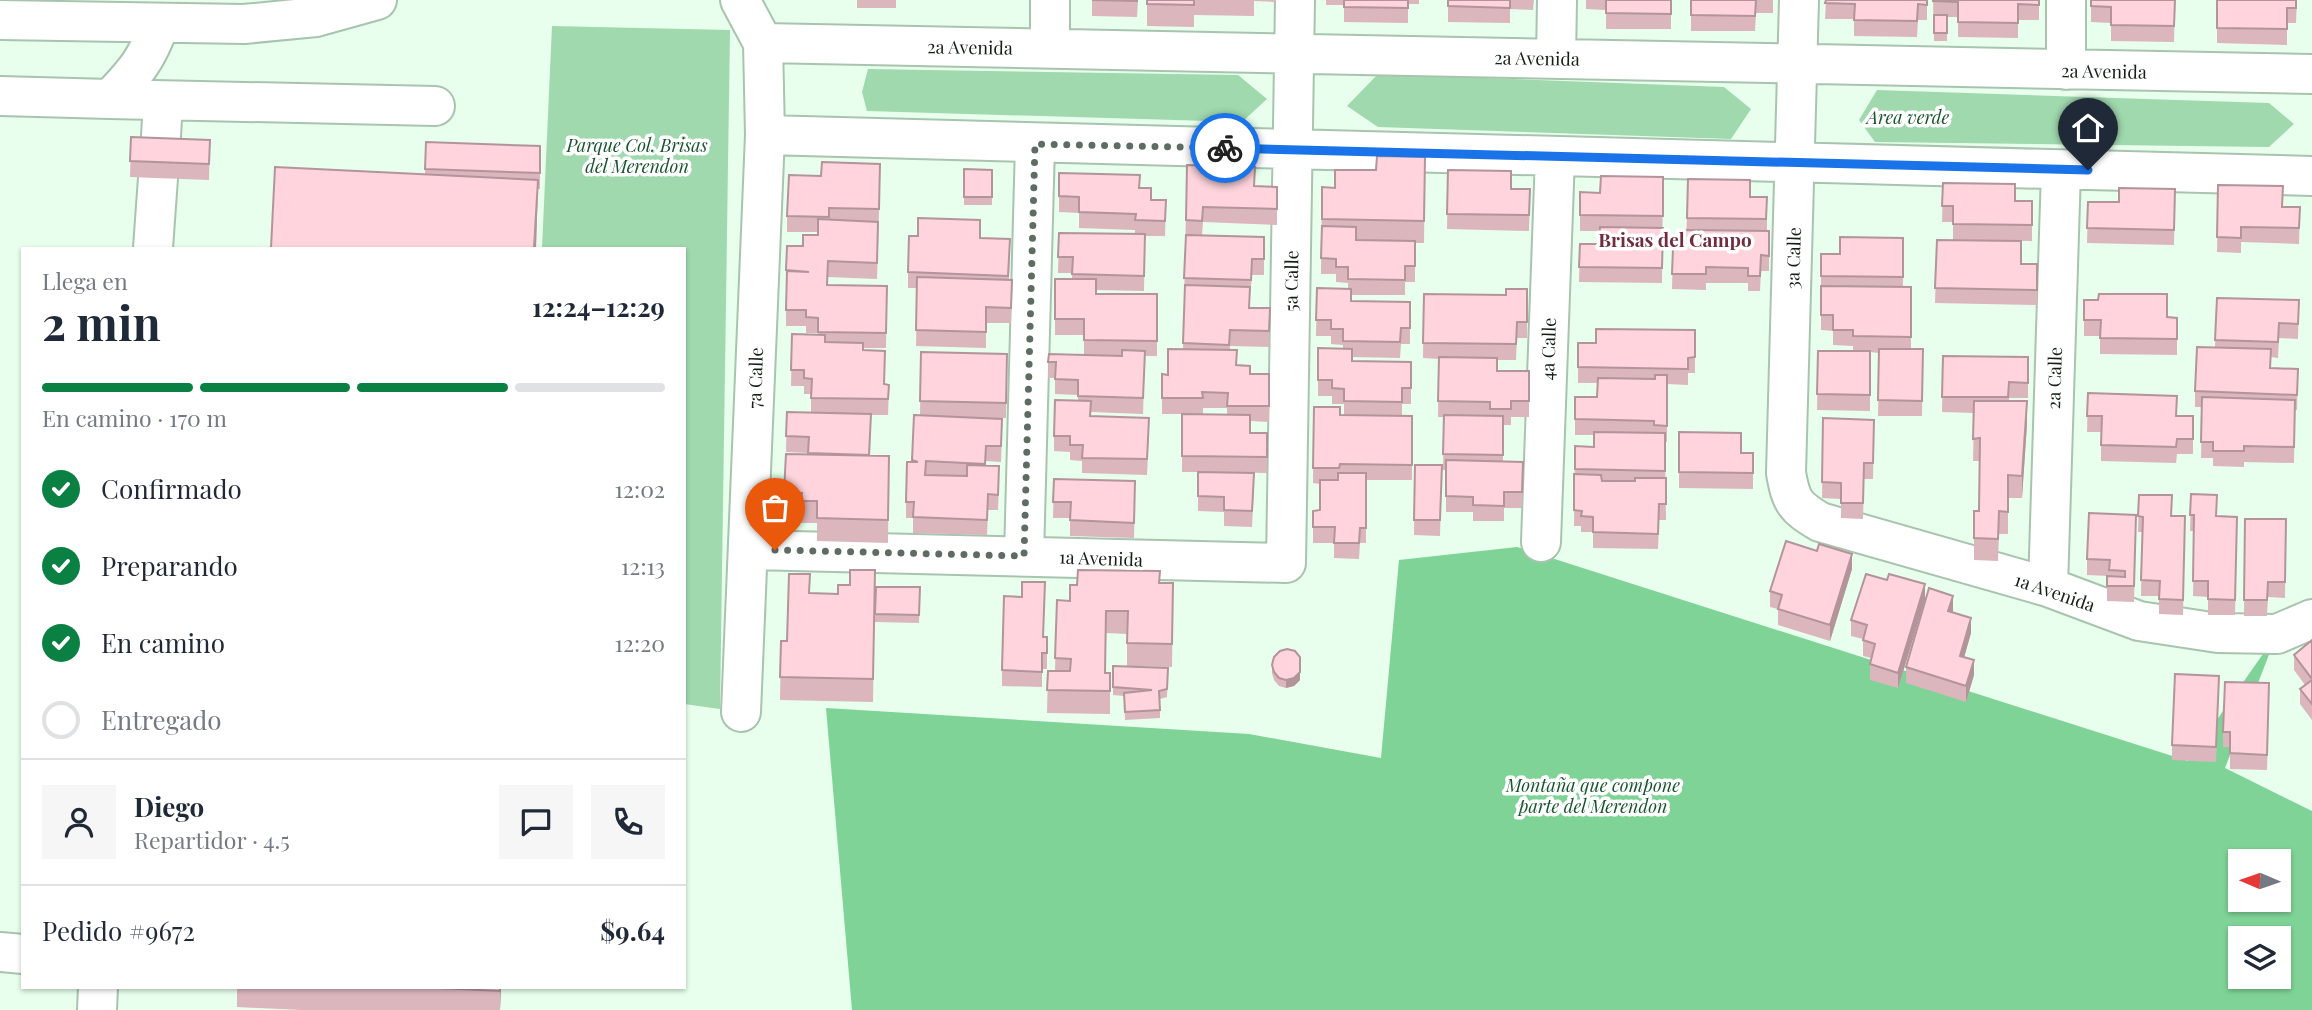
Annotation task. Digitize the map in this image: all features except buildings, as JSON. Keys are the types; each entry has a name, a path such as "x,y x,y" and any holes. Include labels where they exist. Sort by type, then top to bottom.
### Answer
{"street":[{"path":"0,20 160,23 248,12 316,17 377,0"},
{"path":"740,0 763,43"},
{"path":"1050,0 1050,48"},
{"name":"5a Calle","path":"1286,563 1295,0"},
{"path":"1556,59 1557,0"},
{"name":"3a Calle","path":"1799,0 1786,473 1790,496 1803,512"},
{"path":"2066,0 2066,70"},
{"path":"110,99 136,72 150,49 160,23"},
{"name":"2a Avenida","path":"763,43 2312,74"},
{"name":"7a Calle","path":"741,712 765,135 763,43"},
{"path":"0,96 435,106"},
{"path":"153,247 163,101"},
{"path":"765,135 2312,176"},
{"path":"1024,556 1035,144"},
{"name":"4a Calle","path":"1541,542 1555,156"},
{"name":"2a Calle","path":"2048,587 2060,170"},
{"name":"1a Avenida","path":"1803,512 1820,522 2048,587 2139,621 2218,633 2277,634 2312,619"},
{"name":"1a Avenida","path":"748,550 1286,563"},
{"path":"0,952 21,954"},
{"path":"97,1010 98,989"}],"green space":[{"name":"Parque Col. Brisas del Merendon","path":"552,26 730,30 720,709 686,704 686,247 542,247"},
{"path":"868,69 1238,75 1267,99 1242,122 867,111 862,92"},
{"path":"1378,74 1724,87 1751,109 1731,139 1378,127 1347,106"},
{"name":"Area verde","path":"1877,90 2269,103 2294,124 2269,147 1875,142 1859,120"},
{"name":"Montaña que compone parte del Merendon","path":"1517,547 2188,761 2277,634 2225,768 2312,811 2312,1010 852,1010 826,708 1249,734 1381,758 1399,560"}],"way so far":[{"path":"775,550 1024,556 1035,144 1225,148"}],"district":[{"name":"Brisas del Campo","path":"1675,239"}],"route":[{"path":"1225,148 2088,170"}]}
